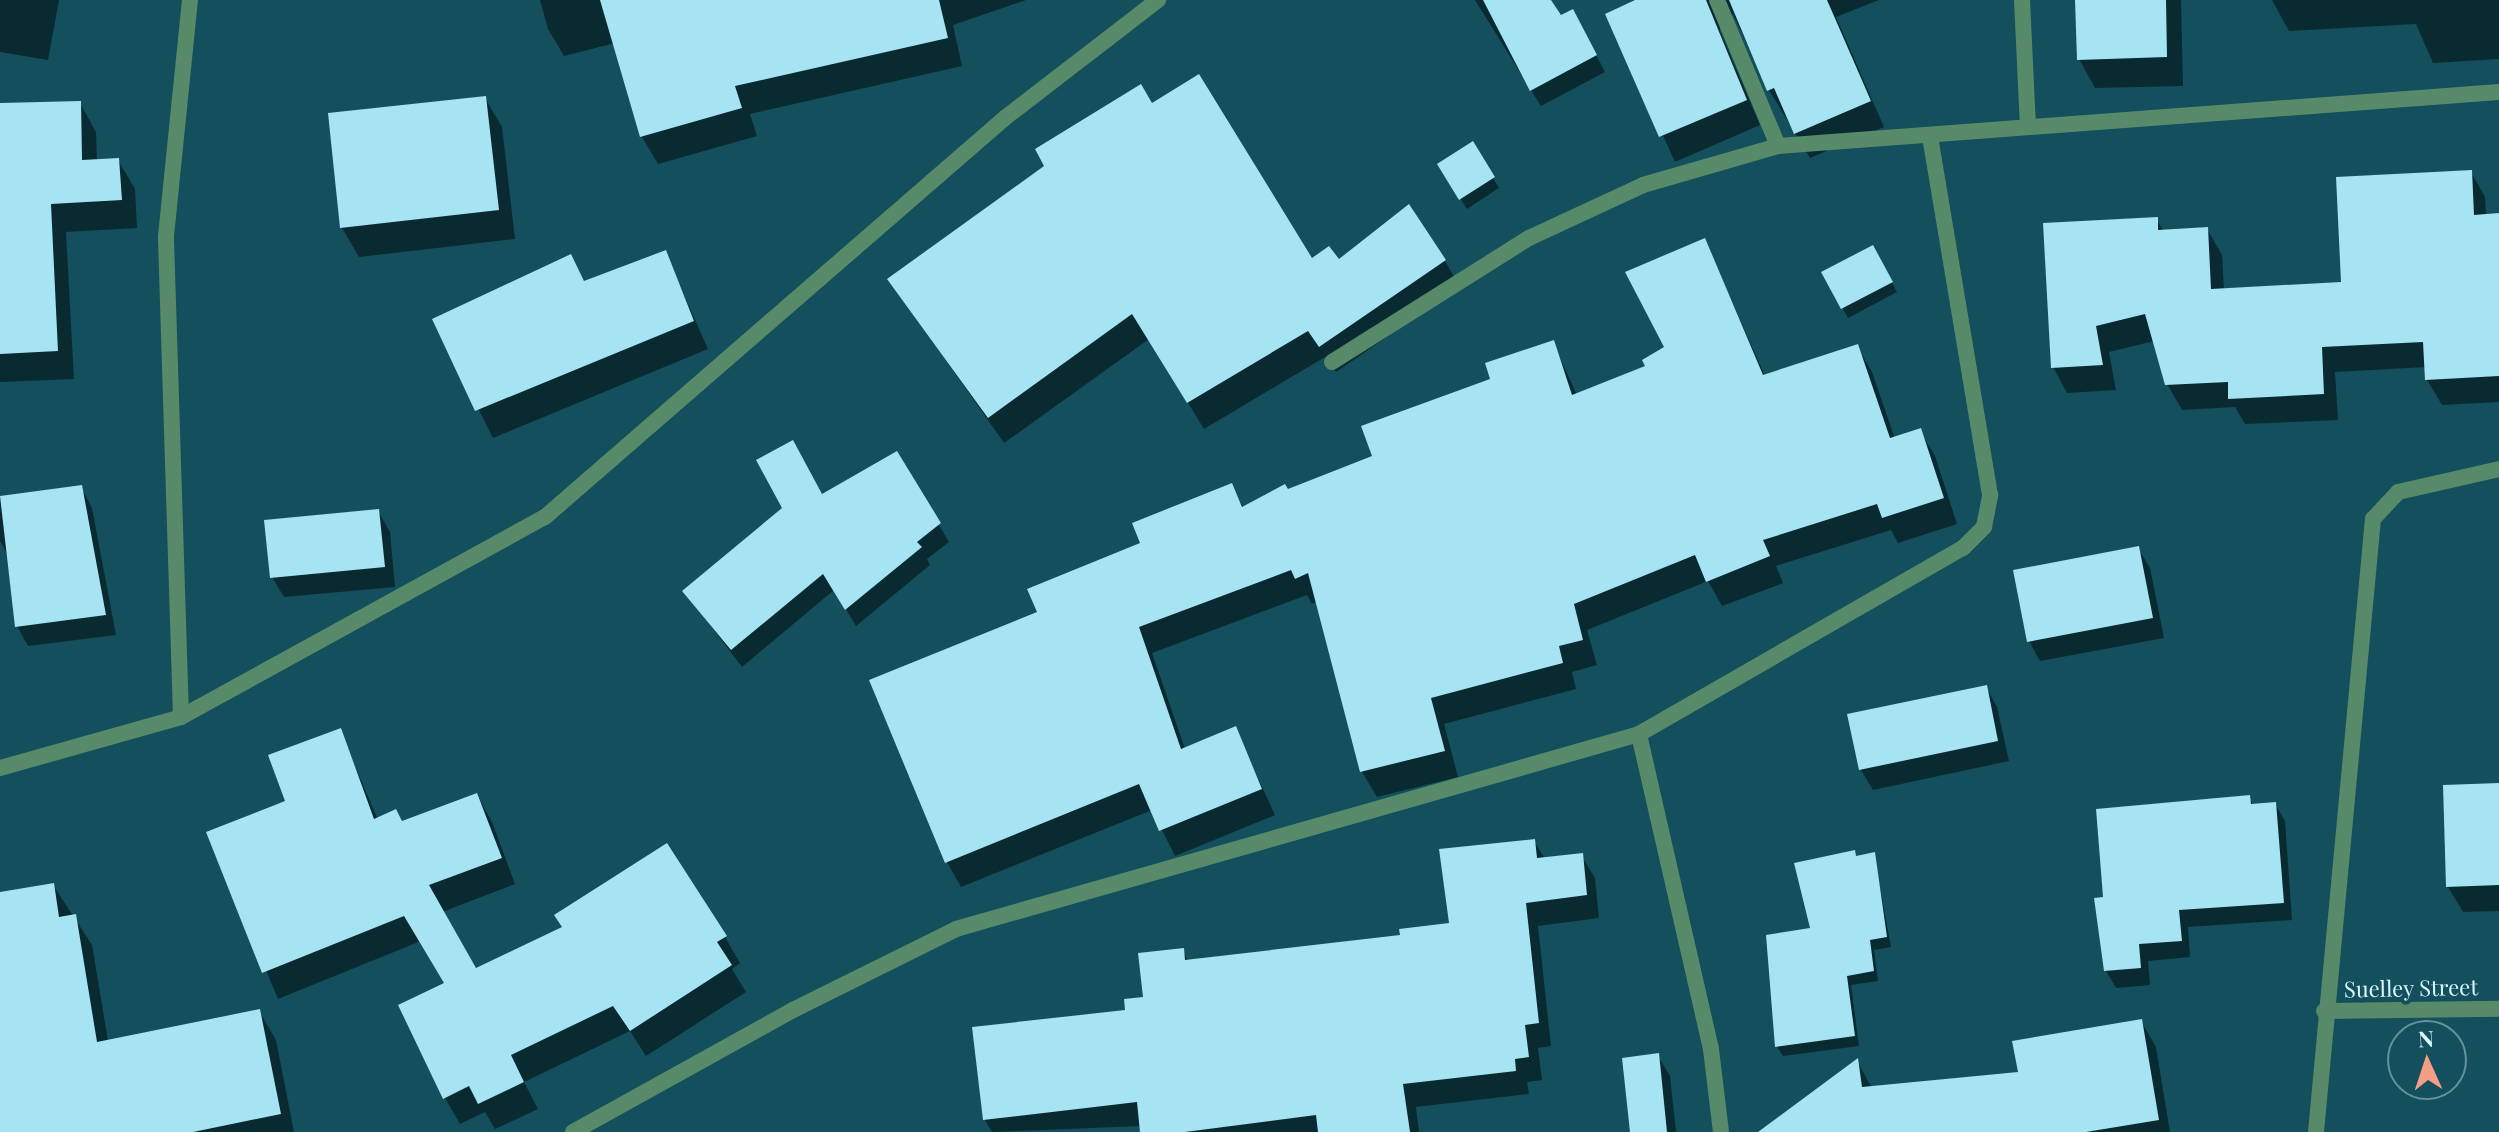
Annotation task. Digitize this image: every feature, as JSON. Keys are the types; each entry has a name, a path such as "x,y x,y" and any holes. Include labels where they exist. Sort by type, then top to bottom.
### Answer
{"street":[{"path":"181,717 166,236 190,0"},
{"path":"0,768 181,717 545,517 1006,117 1158,0"},
{"path":"1717,0 1778,146"},
{"path":"2022,0 2028,127"},
{"path":"1332,362 1529,238 1643,185 1778,146 2499,92"},
{"path":"573,1132 793,1010 956,929 1639,734 1963,548 1984,527 1990,495 1930,137"},
{"path":"2316,1132 2324,1011 2373,519 2398,492 2499,469"},
{"path":"1639,734 1711,1049 1721,1132"},
{"name":"Suelley Street","path":"2324,1011 2499,1009"}],"building":[{"path":"600,0 939,0 948,38 735,86 742,108 640,137"},
{"path":"1483,0 1551,0 1561,15 1573,9 1597,55 1530,91"},
{"path":"1635,0 1706,0 1747,100 1659,137 1605,14"},
{"path":"1729,0 1827,0 1871,101 1794,134 1774,88 1767,91"},
{"path":"2075,0 2166,0 2167,57 2077,60"},
{"path":"1199,74 1312,258 1329,246 1339,259 1409,204 1446,260 1319,347 1308,331 1187,403 1132,314 988,418 887,279 1044,166 1035,149 1141,84 1152,103"},
{"path":"486,96 499,210 340,228 328,113"},
{"path":"81,101 82,160 119,158 122,200 51,204 58,351 0,354 0,103"},
{"path":"1473,141 1495,177 1459,200 1437,164"},
{"path":"2472,170 2474,215 2499,213 2499,376 2425,380 2423,342 2322,347 2324,394 2228,399 2228,382 2165,385 2145,314 2096,326 2103,365 2051,368 2043,223 2158,217 2158,230 2208,227 2211,289 2341,282 2336,177"},
{"path":"1705,238 1763,375 1858,344 1890,438 1921,428 1944,498 1882,518 1877,504 1763,540 1770,556 1706,582 1695,555 1574,604 1583,640 1559,646 1563,663 1431,698 1445,751 1360,772 1308,573 1295,579 1291,570 1139,627 1181,749 1236,726 1262,789 1159,831 1139,784 945,863 869,680 1037,612 1027,589 1140,543 1132,523 1232,483 1242,507 1285,484 1288,489 1372,456 1361,426 1490,379 1485,363 1554,340 1572,395 1645,366 1642,360 1664,347 1625,272"},
{"path":"1873,245 1893,282 1841,309 1821,272"},
{"path":"666,250 694,321 475,411 432,319 571,254 584,281"},
{"path":"793,440 822,494 897,451 941,523 917,542 922,547 845,610 823,574 731,650 682,591 782,508 756,460"},
{"path":"82,485 106,615 15,627 0,496"},
{"path":"379,509 385,567 270,578 264,520"},
{"path":"2139,546 2153,618 2027,642 2013,570"},
{"path":"1987,685 1998,741 1859,770 1847,714"},
{"path":"341,728 374,819 396,809 402,821 477,793 502,858 429,885 476,968 562,927 554,915 667,843 727,936 717,942 732,965 630,1031 613,1006 511,1055 524,1082 478,1104 469,1086 443,1099 398,1005 444,983 404,916 262,973 206,832 285,801 268,755"},
{"path":"2499,783 2499,885 2446,887 2443,785"},
{"path":"2250,795 2251,804 2276,802 2284,903 2179,910 2182,941 2139,944 2141,968 2104,971 2094,898 2103,897 2096,809"},
{"path":"1535,839 1537,858 1583,853 1587,895 1526,903 1539,1023 1525,1025 1529,1057 1515,1059 1516,1071 1403,1084 1410,1132 1318,1132 1316,1115 1185,1132 1140,1132 1137,1102 983,1120 972,1027 1125,1010 1124,999 1143,997 1138,953 1184,948 1185,960 1400,935 1399,929 1449,923 1439,849"},
{"path":"1855,850 1856,856 1875,852 1887,937 1870,940 1874,971 1847,976 1855,1036 1775,1047 1766,935 1810,928 1794,863"},
{"path":"54,883 59,917 76,914 97,1042 260,1009 281,1114 193,1132 0,1132 0,892"},
{"path":"2142,1019 2159,1120 2086,1132 1758,1132 1858,1058 1862,1087 2018,1072 2012,1041"},
{"path":"1659,1053 1667,1132 1630,1132 1622,1058"}]}
